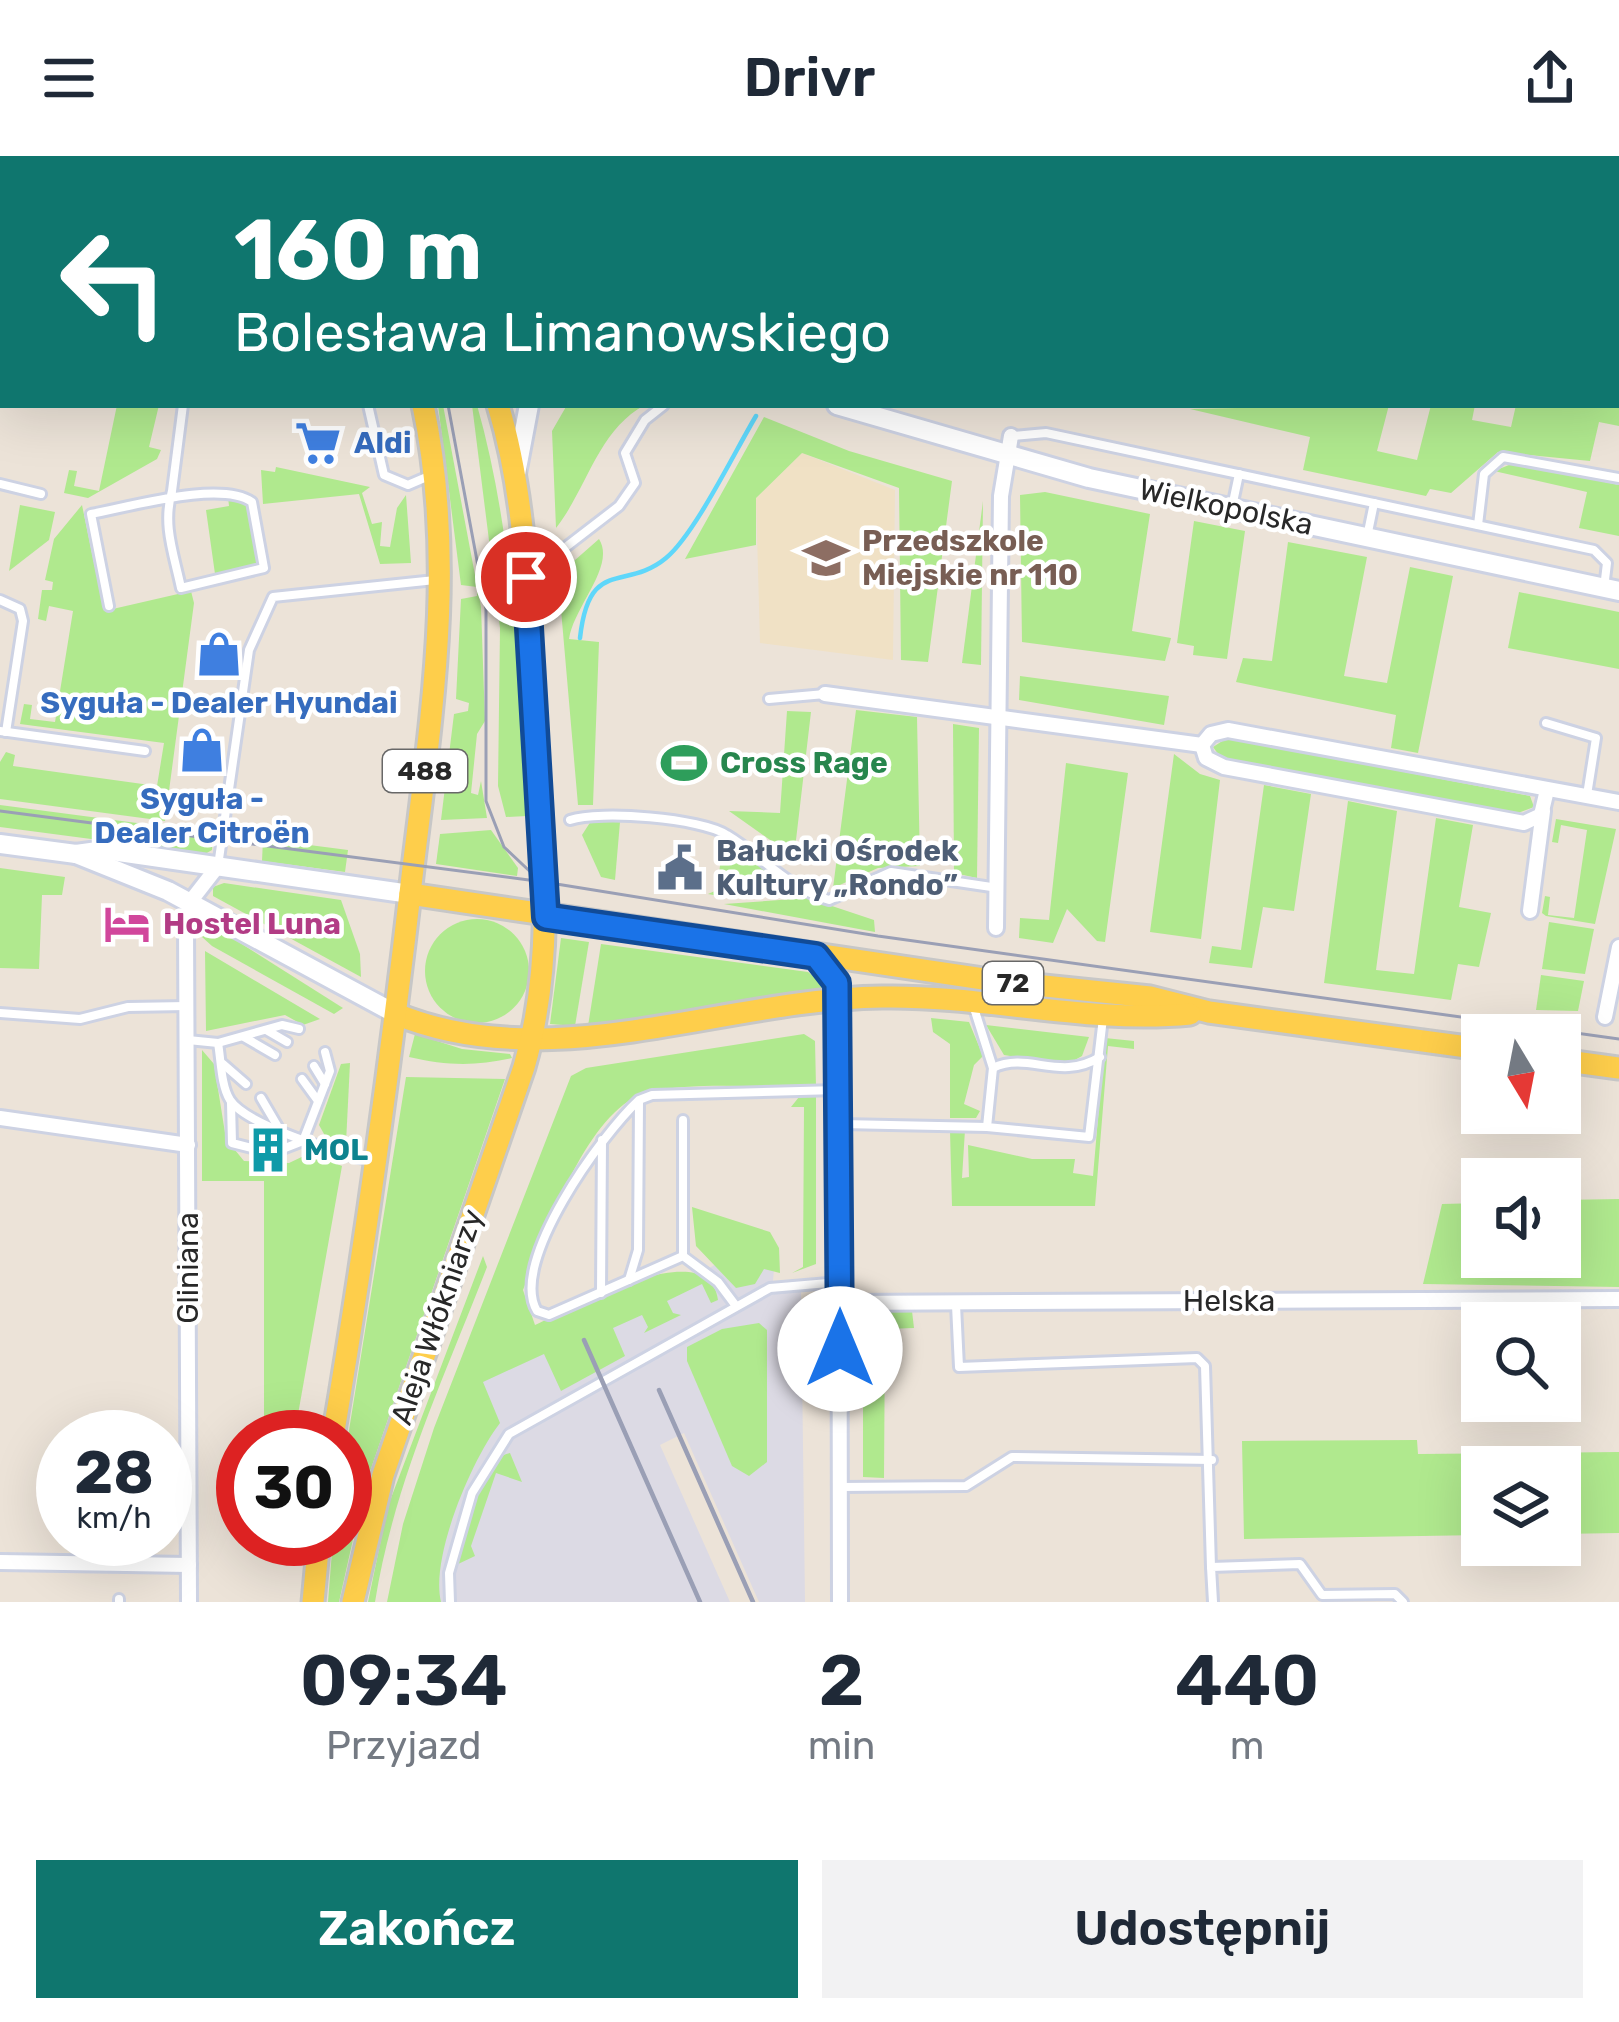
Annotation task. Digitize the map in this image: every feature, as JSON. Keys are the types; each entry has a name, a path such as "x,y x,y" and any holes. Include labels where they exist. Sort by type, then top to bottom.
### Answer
{"main road":[{"name":"488","path":"410,895 443,579 436,472 424,408"},
{"path":"499,408 515,478 526,577 546,917"},
{"path":"337,1410 378,1163 410,895"},
{"name":"72","path":"410,895 816,956 1150,997 1209,1012 1461,1046"},
{"name":"Aleja Włókniarzy","path":"353,1602 376,1497 533,1036 546,917"},
{"name":"72","path":"533,1036 644,1030 839,999 973,1000 1103,1015 1209,1012"},
{"path":"396,1014 451,1032 533,1036"},
{"path":"1581,1063 1619,1068"},
{"path":"314,1602 317,1566"}],"street":[{"path":"515,478 528,408"},
{"name":"Wielkopolska","path":"849,408 1232,509 1612,590"},
{"path":"996,928 1001,496 1009,447"},
{"path":"826,694 1202,745"},
{"path":"1202,745 1216,731 1228,730 1619,802"},
{"path":"1202,745 1206,758 1224,767 1524,823 1543,811"},
{"path":"1530,911 1546,790"},
{"path":"0,844 76,854 190,902 396,1014"},
{"path":"76,854 104,850 410,895"},
{"path":"190,902 218,866"},
{"name":"Gliniana","path":"189,1410 190,902"},
{"path":"189,933 218,918"},
{"path":"1605,1017 1614,994 1619,946"},
{"path":"816,956 833,976 839,999 840,1602"},
{"path":"0,1118 188,1145"},
{"name":"Helska","path":"840,1303 1619,1299"},
{"path":"0,1562 36,1563"},
{"name":"Gliniana","path":"189,1566 189,1602"}],"lane":[{"path":"109,606 91,514 169,500 216,492 252,502 265,568 182,588 164,516 169,500 183,408"},
{"path":"369,408 384,475 408,485 436,472"},
{"path":"526,577 619,506 634,482 625,453 646,420 660,408"},
{"path":"1009,447 1046,433 1601,552 1612,590"},
{"path":"1478,525 1484,474 1503,457 1619,478"},
{"path":"1232,509 1239,473"},
{"path":"0,484 41,494"},
{"path":"1367,538 1374,503"},
{"path":"218,866 249,650 273,597 443,579"},
{"path":"0,600 15,605 23,621 3,732 145,751"},
{"path":"769,699 826,694"},
{"path":"1546,723 1596,738 1587,796"},
{"path":"570,820 591,815 712,828 795,886 829,900 891,872 998,889"},
{"path":"973,1000 993,1068 987,1127"},
{"path":"0,1013 80,1019 128,1007 188,1006"},
{"path":"840,1124 951,1124 1089,1137 1103,1015"},
{"path":"188,1040 218,1043 261,1030 299,1029"},
{"path":"261,1030 287,1042"},
{"path":"237,1036 256,1041 275,1055"},
{"path":"218,1043 230,1102 232,1143 256,1149"},
{"path":"280,1150 302,1141 325,1087 330,1064 325,1052"},
{"path":"993,1068 1006,1062 1071,1071 1100,1058"},
{"path":"222,1062 246,1084"},
{"path":"314,1066 325,1087"},
{"path":"302,1079 319,1103"},
{"path":"682,1256 542,1315 532,1306 529,1288 572,1178 639,1100 652,1095 840,1090"},
{"path":"262,1097 278,1127"},
{"path":"629,1280 638,1250 639,1100"},
{"path":"230,1102 256,1121 302,1141 378,1163"},
{"path":"682,1256 683,1120"},
{"path":"601,1293 602,1139"},
{"path":"682,1256 718,1282 736,1306"},
{"path":"450,1602 449,1573 472,1492 509,1434 779,1284 840,1282"},
{"path":"956,1302 959,1367 1197,1358 1208,1372 1213,1602"},
{"path":"839,1486 966,1486 1012,1457 1212,1460"},
{"path":"1211,1567 1300,1564 1322,1595 1395,1594 1403,1602"}],"shaded area":[{"name":"Przedszkole Miejskie nr 110","path":"802,453 895,490 893,660 760,643 756,498"},
{"path":"764,1237 774,1269 772,1292 801,1289 805,1602 759,1602 684,1433 660,1445 730,1602 411,1602 477,1373 651,1301"}],"green space":[{"path":"116,408 158,408 149,447 161,450 157,459 88,498 64,493 69,470 77,471 74,486 99,491"},
{"path":"438,408 444,408 481,607 485,721 477,734 471,793 478,795 481,781 487,818 441,820 454,714 468,711 469,703 456,699 461,599 477,596 477,587 461,585"},
{"path":"472,408 478,408 490,455 507,558 527,816 506,817 498,786 500,628"},
{"path":"565,408 641,408 605,444 556,528 552,431"},
{"path":"1388,408 1377,451 1417,460 1430,408 1474,408 1472,420 1511,427 1515,408 1619,408 1619,426 1599,422 1590,461 1498,452 1451,493 1430,489 1426,496 1303,470 1310,437 1190,409"},
{"path":"764,417 849,451 952,481 928,662 901,660 899,488 802,453 756,498 756,545 685,559"},
{"path":"1514,463 1619,485 1619,536 1579,528 1587,492 1494,471"},
{"path":"276,467 370,487 362,493 372,524 382,522 380,546 390,547 397,508 406,495 411,563 380,564 359,494 263,504 261,470 275,472"},
{"path":"1045,492 1150,514 1132,631 1171,638 1165,661 1022,642 1020,495"},
{"path":"228,497 246,505 259,564 215,574 206,510 229,506"},
{"path":"983,501 981,665 962,663"},
{"path":"20,505 55,512 49,540 9,571"},
{"path":"82,505 104,611 191,591 194,603 165,821 0,799 0,762 6,752 15,755 13,766 157,786 164,743 20,724 24,704 32,705 30,719 55,722 73,611 49,606 46,621 38,619 42,590 52,590 53,582 45,580 54,539"},
{"path":"1194,521 1245,531 1227,659 1193,655 1194,646 1177,643"},
{"path":"599,539 602,561 569,639 599,642 593,805 578,805 558,575"},
{"path":"1288,542 1367,557 1344,676 1387,683 1410,567 1453,576 1418,753 1391,748 1396,715 1236,682 1243,658 1272,661"},
{"path":"1519,592 1619,612 1619,669 1508,648"},
{"path":"1020,676 1169,696 1164,725 1019,700"},
{"path":"856,710 917,717 920,866 878,868 833,888"},
{"path":"787,711 811,712 794,857 729,811 780,813"},
{"path":"953,724 979,728 977,878 954,873"},
{"path":"1227,738 1530,796 1534,807 1518,813 1221,758 1213,747"},
{"path":"1174,754 1200,774 1220,780 1201,939 1150,932"},
{"path":"1066,763 1128,773 1105,942 1097,941 1067,909 1053,943 1019,938 1020,918 1049,920"},
{"path":"1264,785 1311,794 1294,911 1263,907 1252,968 1209,963 1212,946 1241,950"},
{"path":"1348,801 1397,811 1376,970 1414,974 1436,818 1473,825 1459,907 1491,913 1479,967 1458,964 1451,1000 1324,983"},
{"path":"0,805 213,833 212,850 205,854 0,827"},
{"path":"1556,819 1616,829 1595,924 1546,916 1542,913 1545,896 1550,897 1548,915 1574,918 1587,830 1561,825 1558,843 1552,842"},
{"path":"591,821 620,822 615,880 601,877 582,835"},
{"path":"491,830 518,868 517,876 436,864 440,834"},
{"path":"263,839 348,850 345,872 262,861"},
{"path":"723,841 797,892 729,898 708,894 717,890"},
{"path":"0,868 65,877 62,895 42,895 39,969 0,968"},
{"path":"224,883 341,900 360,954 361,977 213,896 213,887"},
{"path":"808,898 874,920 875,932 724,904"},
{"path":"477,919 497,923 514,934 525,951 529,971 525,991 514,1008 497,1019 477,1023 457,1019 440,1008 429,991 425,971 429,951 440,934 457,923"},
{"path":"1549,922 1594,929 1585,974 1542,969"},
{"path":"213,930 343,1008 334,1014 212,946 202,937"},
{"path":"561,938 589,942 575,1026 550,1024"},
{"path":"601,944 808,972 832,991 588,1026"},
{"path":"205,951 320,1019 303,1025 285,1015 206,1031"},
{"path":"1541,975 1584,981 1578,1011 1536,1010"},
{"path":"931,1018 969,1022 983,1056 974,1065 964,1104 980,1111 976,1118 950,1118 950,1044 933,1032"},
{"path":"986,1025 1089,1037 1082,1056 1066,1065 1004,1055"},
{"path":"415,1034 512,1058 462,1064 409,1057"},
{"path":"804,1034 815,1041 816,1087 709,1086 649,1092 627,1102 606,1121 571,1176 523,1290 535,1325 605,1292 665,1273 690,1272 709,1280 718,1300 711,1303 702,1284 667,1301 673,1313 681,1315 644,1333 648,1327 642,1315 613,1328 625,1356 561,1391 544,1354 483,1382 500,1423 477,1460 447,1535 439,1583 441,1602 387,1602 403,1524 434,1428 571,1076 586,1068"},
{"path":"1105,1038 1134,1041 1134,1049 1108,1046 1095,1206 952,1206 950,1131 965,1130 962,1178 969,1177 968,1145 1032,1159 1075,1159 1073,1173 1093,1176"},
{"path":"202,1050 214,1064 226,1139 244,1161 289,1163 310,1153 342,1166 299,1410 264,1410 264,1181 202,1181"},
{"path":"350,1063 346,1143 328,1141 319,1125 341,1064"},
{"path":"406,1077 505,1079 372,1466 372,1410 352,1410"},
{"path":"816,1095 816,1264 792,1273 803,1267 804,1107 791,1107 799,1097"},
{"path":"1619,1199 1619,1287 1423,1284 1442,1204 1461,1204 1461,1278 1581,1278 1581,1200"},
{"path":"692,1207 770,1232 779,1248 780,1273 764,1269 755,1284 736,1288 696,1246"},
{"path":"483,1256 487,1267 407,1473 375,1602 368,1602 388,1506"},
{"path":"873,1311 912,1311 914,1328 885,1329 884,1478 863,1477 863,1328"},
{"path":"759,1323 767,1330 767,1462 749,1476 732,1466 687,1361 687,1347 722,1329"},
{"path":"1417,1440 1418,1454 1461,1454 1461,1535 1244,1539 1242,1441"},
{"path":"1581,1452 1619,1452 1619,1533 1581,1534"},
{"path":"510,1453 522,1482 496,1473 471,1546 475,1556 456,1565 480,1484 488,1469"},
{"path":"331,1566 347,1566 339,1602 328,1602"}],"waterway":[{"path":"580,638 591,596 600,586 651,568 677,546 702,512 756,416"}],"tram line":[{"path":"449,408 486,609 486,801 504,847 539,880"},
{"path":"0,811 544,882 878,936 1619,1039"}],"railway":[{"path":"584,1340 700,1602"},
{"path":"659,1390 753,1602"}],"place":[{"name":"Aldi","path":"318,443"},
{"name":"Przedszkole Miejskie nr 110","path":"826,558"},
{"name":"Syguła - Dealer Hyundai","path":"219,654"},
{"name":"Syguła - Dealer Citroën","path":"202,750"},
{"name":"Cross Rage","path":"684,763"},
{"name":"Bałucki Ośrodek Kultury „Rondo”","path":"680,868"},
{"name":"Hostel Luna","path":"127,924"},
{"name":"MOL","path":"268,1150"}],"route":[{"path":"526,577 546,917 816,956 837,983 840,1349"}]}
